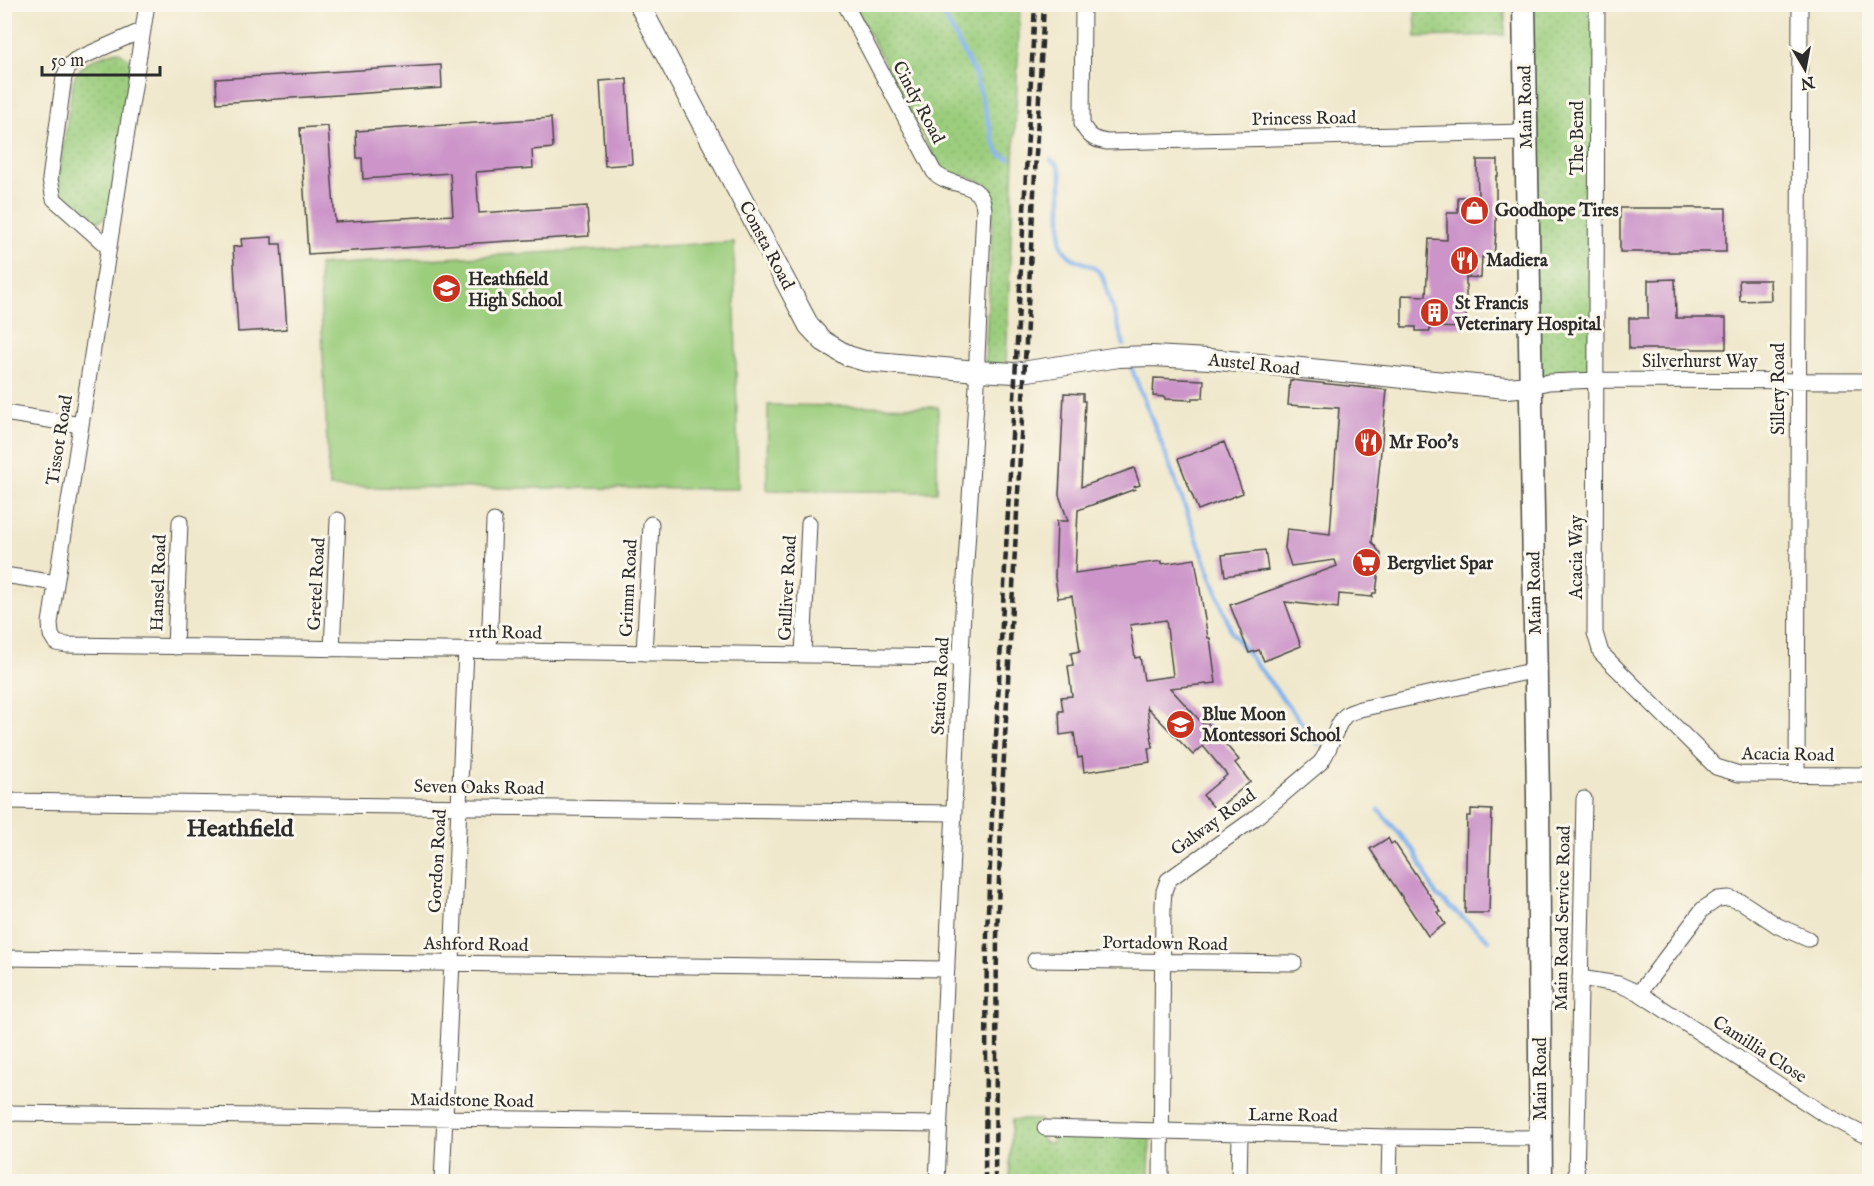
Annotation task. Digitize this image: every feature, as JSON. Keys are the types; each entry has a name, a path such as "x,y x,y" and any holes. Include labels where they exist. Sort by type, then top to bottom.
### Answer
{"main road":[{"name":"Main Road","path":"1524,4 1536,670 1541,1182"}],"street":[{"name":"Tissot Road","path":"52,638 50,623 147,4"},
{"name":"Consta Road","path":"639,4 809,326 837,350 865,361 977,372"},
{"name":"Cindy Road","path":"845,4 934,172 946,181 971,187 980,194"},
{"name":"Princess Road","path":"1083,4 1082,124 1087,134 1096,140 1107,142 1526,132"},
{"name":"The Bend","path":"1597,4 1597,380"},
{"name":"Sillery Road","path":"1797,774 1800,4"},
{"path":"109,248 52,195 50,179 64,77 75,60 143,30"},
{"name":"Station Road","path":"937,1182 961,657 977,372 984,209 980,194"},
{"name":"Austel Road","path":"977,372 1025,372 1126,356 1203,358 1506,388 1531,386"},
{"name":"Silverhurst Way","path":"1531,386 1562,381 1597,380 1869,381"},
{"name":"Acacia Way","path":"1597,380 1595,633 1601,653 1658,711"},
{"path":"4,413 81,425"},
{"name":"Gretel Road","path":"332,649 338,520"},
{"path":"489,651 494,521"},
{"name":"Hansel Road","path":"175,647 180,522"},
{"name":"Gulliver Road","path":"803,655 809,523"},
{"name":"Grimm Road","path":"644,653 651,524"},
{"path":"4,575 56,583"},
{"name":"11th Road","path":"52,638 56,643 67,645 961,657"},
{"name":"Gordon Road","path":"442,1182 466,651"},
{"name":"Galway Road","path":"1161,1182 1164,891 1168,880 1255,818 1320,763 1347,714 1360,709 1536,670"},
{"name":"Acacia Road","path":"1658,711 1716,767 1739,774 1869,775"},
{"name":"Main Road Service Road","path":"1576,1182 1584,799"},
{"name":"Seven Oaks Road","path":"4,801 954,813"},
{"path":"1639,993 1703,909 1718,899 1729,898 1742,902 1778,926 1809,939"},
{"name":"Ashford Road","path":"4,958 947,969"},
{"name":"Portadown Road","path":"1035,960 1294,963"},
{"name":"Camillia Close","path":"1580,978 1618,984 1639,993 1822,1113 1862,1134"},
{"name":"Maidstone Road","path":"4,1113 940,1124"},
{"name":"Larne Road","path":"1045,1128 1239,1134 1541,1138"},
{"path":"1239,1134 1239,1182"},
{"path":"1389,1182 1390,1137"}],"green space":[{"path":"854,5 1020,5 1006,365 987,363 985,360 993,207 989,193 984,184 977,179 953,174 938,164"},
{"path":"1415,5 1505,5 1505,35 1416,37"},
{"path":"1526,5 1597,5 1597,380 1531,386"},
{"path":"118,51 129,59 131,66 109,215 98,222 91,222 66,200 58,182 73,82 79,70 85,65"},
{"path":"734,242 738,489 329,487 319,265"},
{"path":"768,405 938,407 937,492 767,490"},
{"path":"1012,1120 1040,1120 1042,1142 1052,1143 1053,1132 1150,1132 1149,1181 1009,1182"}],"building":[{"path":"441,65 442,88 217,103 216,79"},
{"path":"627,79 632,164 605,166 600,81"},
{"path":"551,118 553,148 532,150 533,168 476,172 479,213 587,206 589,236 308,254 300,128 328,126 335,222 453,215 450,173 363,179 362,158 357,158 356,131"},
{"path":"1477,160 1498,160 1496,232 1494,258 1482,257 1481,278 1466,277 1466,328 1430,327 1430,331 1416,331 1416,327 1402,327 1402,295 1426,296 1429,239 1447,240 1447,213 1458,213 1458,197 1478,197"},
{"path":"1620,208 1726,208 1726,252 1620,252"},
{"path":"272,237 272,244 281,244 287,329 238,332 233,247 242,246 241,239"},
{"path":"1675,279 1676,318 1726,318 1726,349 1629,349 1629,318 1648,318 1648,280"},
{"path":"1739,280 1770,280 1771,300 1740,301"},
{"path":"1154,378 1204,380 1203,398 1165,399 1165,397 1153,396"},
{"path":"1290,380 1387,390 1372,542 1381,554 1376,593 1373,593 1372,597 1339,594 1338,608 1285,602 1301,646 1264,661 1259,650 1249,653 1230,605 1337,566 1335,560 1291,566 1285,548 1287,529 1330,534 1339,408 1288,405"},
{"path":"1064,393 1083,394 1083,401 1085,401 1081,487 1134,468 1140,485 1134,487 1135,489 1078,510 1075,573 1162,561 1162,564 1195,559 1216,683 1170,688 1203,724 1206,721 1239,760 1235,763 1250,782 1216,810 1203,795 1227,775 1203,746 1193,755 1147,707 1153,748 1148,748 1150,762 1084,772 1082,757 1078,758 1074,733 1060,735 1059,711 1063,711 1061,697 1072,696 1068,666 1073,665 1071,653 1080,651 1072,596 1058,598 1055,577 1057,521 1068,521 1059,495","holes":["1166,620 1173,676 1144,680 1140,657 1135,658 1130,625"]},
{"path":"1224,442 1243,493 1198,510 1178,459"},
{"path":"1265,550 1268,570 1225,576 1222,555"},
{"path":"1471,809 1492,810 1489,913 1465,913 1467,816 1471,816"},
{"path":"1388,838 1391,844 1394,842 1441,912 1437,912 1445,924 1428,936 1370,849"}],"waterway":[{"path":"938,4 975,74 995,145 1001,155 1010,158"},
{"path":"1051,160 1058,165 1061,174 1061,243 1064,250 1074,259 1091,266 1102,275 1124,345"},
{"path":"1131,367 1232,633 1318,744"},
{"path":"1379,810 1415,852 1436,895 1489,940"}],"railway":[{"path":"985,1182 987,935 993,793 1035,4"},
{"path":"995,1182 997,937 1002,794 1044,4"}],"place":[{"name":"Goodhope Tires","path":"1474,210"},
{"name":"Madiera","path":"1465,260"},
{"name":"Heathfield High School","path":"447,289"},
{"name":"St Francis Veterinary Hospital","path":"1434,313"},
{"name":"Mr Foo's","path":"1368,442"},
{"name":"Bergvliet Spar","path":"1366,563"},
{"name":"Blue Moon Montessori School","path":"1181,724"}],"district":[{"name":"Heathfield","path":"240,828"}]}
